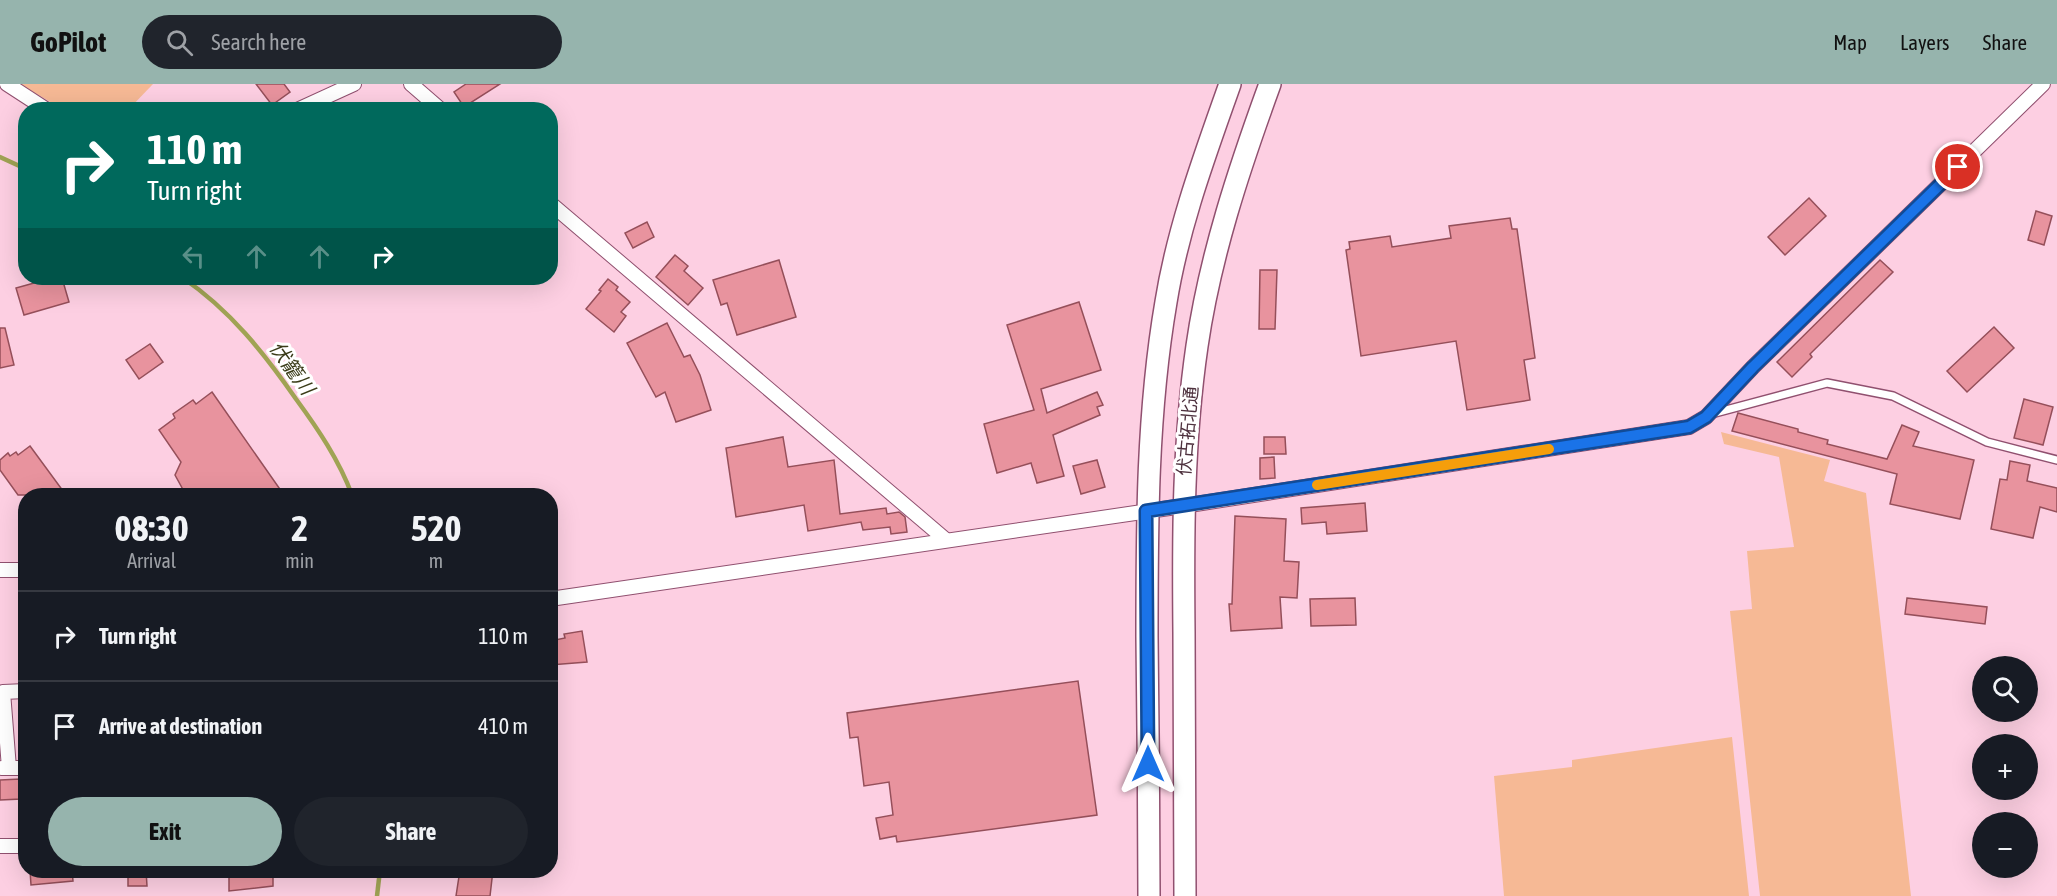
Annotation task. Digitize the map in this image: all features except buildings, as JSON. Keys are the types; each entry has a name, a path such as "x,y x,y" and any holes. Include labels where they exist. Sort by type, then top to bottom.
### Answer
{"main road":[{"name":"伏古拓北通","path":"1149,896 1146,511 1156,364 1166,299 1183,228 1199,172 1230,84"},
{"name":"伏古拓北通","path":"1185,896 1183,506 1187,417 1209,280 1226,215 1270,84"}],"street":[{"path":"7,84 35,102"},
{"path":"315,102 354,84"},
{"path":"411,84 432,102"},
{"path":"558,598 1183,506 1689,427 1706,417 1753,367 2043,84"},
{"path":"558,210 946,540"},
{"path":"0,570 18,570"},
{"path":"4,768 3,692 18,691"},
{"path":"0,846 18,846"}],"lane":[{"path":"1706,417 1727,408 1827,383 1893,396 1987,442 2057,460"}],"shaded area":[{"path":"20,84 153,84 136,102 50,102"},
{"path":"1721,432 1830,460 1824,481 1866,493 1911,896 1760,896 1730,611 1752,609 1747,551 1794,547 1779,457 1724,444"},
{"path":"1732,737 1749,896 1504,896 1494,776 1572,767 1572,760"}],"waterway":[{"name":"伏籠川","path":"0,157 18,165"},
{"name":"伏籠川","path":"192,285 231,318 271,365 327,445 349,488"},
{"name":"伏籠川","path":"377,896 379,878"}],"slow traffic":[{"path":"1317,485 1549,449"}],"route":[{"path":"1148,764 1146,511 1689,427 1706,417 1753,367 1958,167"}]}
